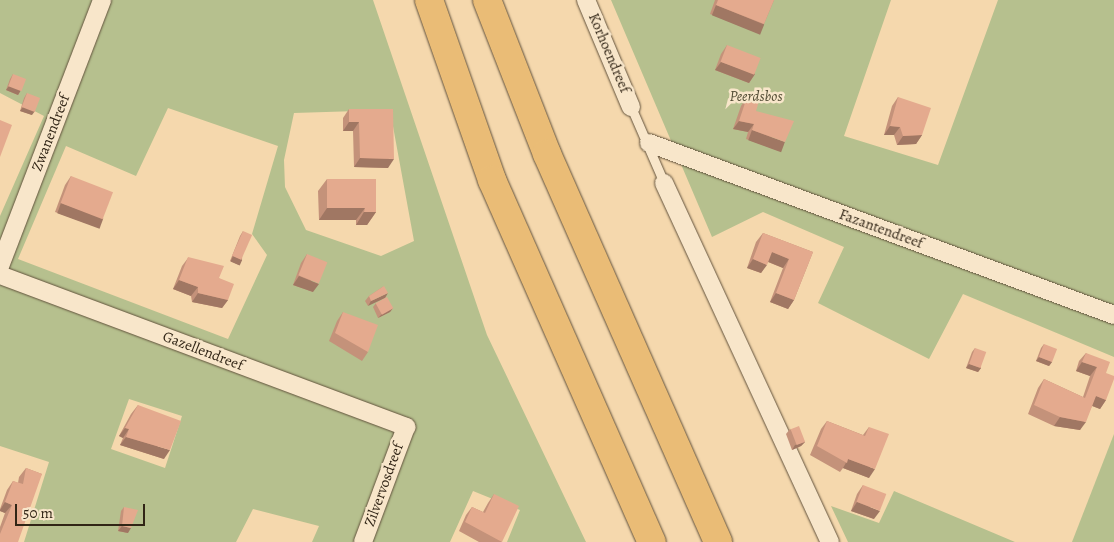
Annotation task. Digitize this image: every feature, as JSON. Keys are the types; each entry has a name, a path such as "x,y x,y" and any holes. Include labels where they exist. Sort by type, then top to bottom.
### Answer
{"highway":[{"path":"429,0 492,180 652,542"},
{"path":"487,0 547,154 718,542"}],"street":[{"name":"Zwanendreef","path":"0,266 102,0"},
{"name":"Korhoendreef","path":"586,0 631,107"},
{"name":"Fazantendreef","path":"648,143 1114,315"},
{"path":"664,182 830,542"},
{"name":"Gazellendreef","path":"0,275 406,428"},
{"name":"Zilvervosdreef","path":"363,542 406,428"}],"lane":[{"path":"631,107 664,182"}],"green space":[{"path":"0,0 373,0 487,335 586,542 507,542 520,510 473,491 450,542 312,542 319,526 253,509 236,542 24,542 49,462 0,446 0,216 44,116 0,93","holes":["168,108 278,146 252,234 267,255 228,339 18,259 66,146 136,176","390,110 414,241 381,256 306,230 285,187 284,160 294,113","129,399 182,416 165,468 111,449"]},
{"name":"Peerdsbos","path":"611,0 891,0 844,136 938,165 998,0 1114,0 1114,357 963,294 929,359 818,303 844,247 763,212 712,237"},
{"path":"1114,434 1114,542 1072,542"},
{"path":"894,491 1015,542 848,542 831,506 879,523"}],"building":[{"path":"718,0 774,0 764,24 716,5"},
{"path":"727,45 761,58 754,75 721,62"},
{"path":"13,74 26,79 21,91 8,86"},
{"path":"27,93 40,98 35,112 22,107"},
{"path":"747,97 759,101 756,111 794,121 785,142 752,130 754,124 739,121"},
{"path":"898,97 931,108 922,135 903,136 900,127 890,126"},
{"path":"349,109 393,109 394,159 360,158 359,122 349,122"},
{"path":"0,120 12,125 0,157"},
{"path":"71,176 113,192 103,219 61,203"},
{"path":"327,179 376,179 376,212 364,212 365,208 327,208"},
{"path":"243,231 252,235 241,260 232,256"},
{"path":"763,233 813,252 794,300 776,293 789,259 772,252 767,265 753,259"},
{"path":"307,254 327,262 319,284 298,275"},
{"path":"188,257 224,266 219,278 234,284 228,300 198,293 198,287 179,280"},
{"path":"384,286 388,293 371,301 369,296"},
{"path":"387,297 393,308 382,315 376,303"},
{"path":"343,312 378,325 368,352 335,333"},
{"path":"1044,344 1057,349 1052,362 1039,357"},
{"path":"975,348 986,352 980,368 969,364"},
{"path":"1086,353 1110,362 1106,373 1114,376 1114,379 1106,400 1096,396 1086,422 1060,417 1034,405 1044,379 1085,398 1097,367 1082,362"},
{"path":"138,405 181,421 170,450 126,437 129,429 125,428"},
{"path":"827,421 865,436 869,427 889,434 875,469 848,459 847,463 817,446"},
{"path":"799,426 805,442 797,445 791,429"},
{"path":"26,468 42,474 18,542 0,542 0,534 12,505 5,502 13,481 23,484"},
{"path":"863,485 886,494 880,511 857,502"},
{"path":"494,494 519,506 502,542 465,522 472,507 485,513"},
{"path":"124,507 138,510 131,528 122,526"}]}
